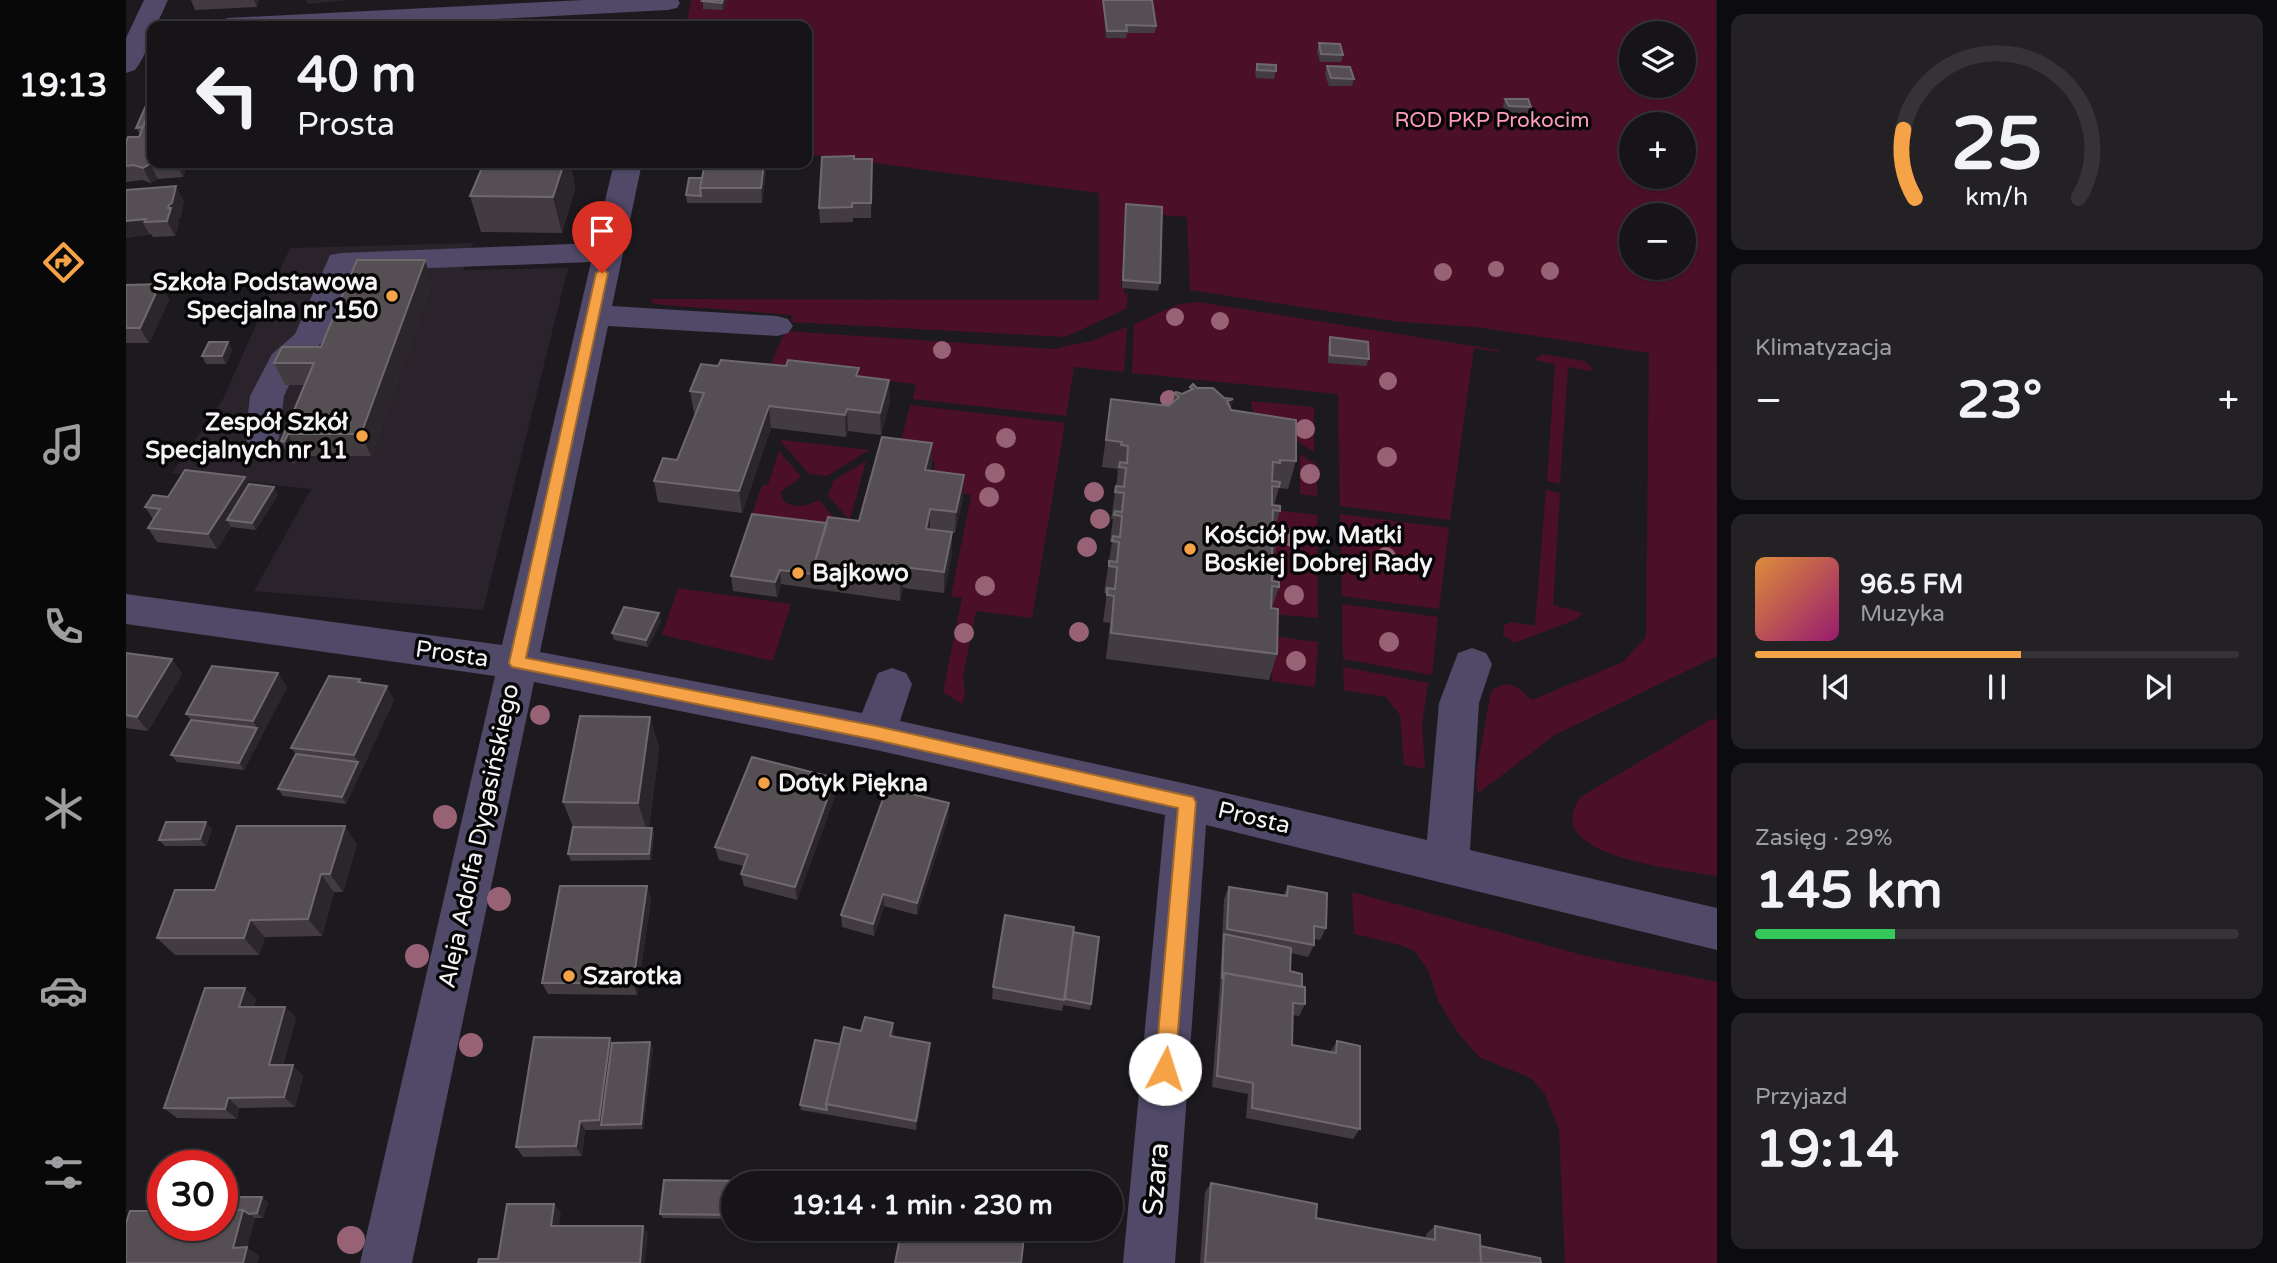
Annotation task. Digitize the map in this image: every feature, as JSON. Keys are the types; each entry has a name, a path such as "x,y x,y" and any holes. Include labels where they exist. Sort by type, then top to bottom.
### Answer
{"street":[{"path":"126,65 156,0"},
{"path":"365,21 666,10"},
{"name":"Aleja Adolfa Dygasińskiego","path":"386,1263 627,168"},
{"path":"262,438 267,396 283,362 309,339 341,262 607,252"},
{"path":"593,315 777,326"},
{"name":"Prosta","path":"126,609 517,663 876,733 1187,802 1717,929"},
{"path":"1447,864 1459,703 1472,664"},
{"path":"876,733 892,684"},
{"name":"Szara","path":"1149,1263 1187,802"}],"shaded area":[{"name":"Zespół Szkół Specjalnych nr 11","path":"473,243 463,270 568,268 483,610 254,591 311,489 172,473 223,399 290,248"}],"green space":[{"name":"ROD PKP Prokocim","path":"691,0 1716,0 1717,656 1555,735 1480,792 1477,791 1476,774 1491,692 1507,685 1517,688 1532,700 1623,662 1646,637 1649,353 1476,327 1400,322 1190,290 1187,217 1125,212 1121,288 1128,294 1126,309 1065,337 791,322 792,315 654,304 651,299 1099,300 1099,193 812,155 812,21 687,21"},
{"path":"1198,302 1498,350 1499,352 1474,348 1450,520 1340,506 1338,394 1132,373 1134,324 1179,304"},
{"path":"1127,327 1124,372 1074,367 1066,416 913,399 916,384 769,369 785,331 1053,349 1091,341"},
{"path":"1542,354 1584,361 1592,368 1592,371 1568,367 1560,484 1547,481 1555,364 1535,360"},
{"path":"1251,401 1314,407 1314,452 1253,413"},
{"path":"910,405 1065,423 1032,618 976,611 963,676 965,694 962,704 943,692 962,598 951,596 971,495 932,489 935,462 897,457"},
{"path":"782,440 869,450 827,476 809,474"},
{"path":"779,451 801,477 781,492 784,502 802,506 819,500 843,528 752,514 762,485 768,485"},
{"path":"1300,454 1317,465 1317,496 1300,494"},
{"path":"866,461 850,520 828,496 833,481"},
{"path":"1546,490 1560,493 1553,605 1583,613 1575,620 1514,643 1503,635 1504,625 1512,622 1535,626"},
{"path":"1274,510 1317,515 1318,618 1273,614"},
{"path":"1340,514 1449,528 1439,609 1342,596"},
{"path":"678,588 791,604 773,661 662,635"},
{"path":"1342,604 1438,617 1432,675 1343,659"},
{"path":"1272,636 1318,642 1315,687 1272,681"},
{"path":"1343,667 1428,683 1422,726 1425,769 1404,765 1400,715 1386,697 1344,690"},
{"path":"1717,719 1717,876 1619,857 1595,847 1578,833 1572,817 1582,796 1710,720"},
{"path":"1352,892 1586,956 1717,982 1717,1263 1565,1263 1559,1129 1545,1094 1531,1078 1479,1057 1459,1034 1438,1001 1429,972 1415,951 1354,934"}],"building":[{"path":"703,0 723,0 722,3"},
{"path":"1103,0 1152,0 1156,26 1126,25 1127,31 1107,31"},
{"path":"1319,43 1340,44 1343,55 1321,54"},
{"path":"1257,64 1276,65 1276,71 1257,70"},
{"path":"1327,66 1350,67 1354,79 1331,78"},
{"path":"1505,99 1528,99 1531,107 1509,106"},
{"path":"147,103 147,119 143,127 136,128"},
{"path":"147,119 147,166 143,168 126,166 128,137 139,137"},
{"path":"854,156 854,159 872,159 871,203 852,203 852,207 819,208 822,157"},
{"path":"482,168 562,168 553,197 470,196"},
{"path":"704,168 763,168 761,188 700,188"},
{"path":"689,178 702,178 701,196 686,195"},
{"path":"176,186 168,208 171,208 167,221 126,221 126,190"},
{"path":"1126,204 1162,207 1160,283 1123,280"},
{"path":"357,260 425,260 361,434 288,434 284,442 281,441 314,363 274,363 282,347 321,347"},
{"path":"160,284 140,328 126,328 126,285"},
{"path":"1330,337 1368,342 1369,359 1330,355"},
{"path":"209,342 228,342 222,356 202,356"},
{"path":"721,360 786,366 788,360 859,368 856,376 889,380 880,413 847,409 845,415 769,406 739,491 654,481 663,458 677,460 704,393 690,391 701,364 718,366"},
{"name":"Kościół pw. Matki Boskiej Dobrej Rady","path":"1193,384 1197,388 1213,388 1224,398 1233,399 1227,401 1231,410 1296,420 1296,461 1273,462 1272,481 1280,482 1279,487 1272,486 1272,505 1280,506 1280,511 1273,510 1272,530 1279,531 1280,536 1272,535 1272,556 1279,556 1279,562 1272,561 1272,581 1279,582 1279,587 1272,586 1271,608 1278,609 1277,654 1111,633 1114,596 1107,595 1107,588 1115,589 1117,567 1109,566 1109,561 1117,562 1119,542 1112,541 1113,536 1120,537 1122,516 1114,515 1115,511 1122,512 1124,493 1115,492 1116,486 1124,487 1126,468 1119,467 1120,462 1127,463 1128,446 1121,445 1122,442 1106,440 1111,399 1169,406 1179,397 1176,392 1182,394 1193,389 1190,387"},
{"path":"882,437 932,443 925,470 964,475 956,512 930,509 926,529 952,532 944,572 903,567 900,580 813,568 828,517 859,521"},
{"path":"185,470 245,477 208,534 148,528 160,509 145,507 153,495 168,497"},
{"path":"249,484 274,487 252,523 227,520"},
{"path":"752,514 827,523 813,568 814,574 780,570 775,582 731,576"},
{"path":"624,607 659,613 646,640 612,633"},
{"path":"126,653 172,659 137,717 126,715"},
{"path":"212,666 278,673 253,721 186,714"},
{"path":"329,676 360,679 358,682 387,686 354,755 291,748"},
{"path":"580,716 650,717 638,803 563,802"},
{"path":"191,720 257,728 239,763 171,755"},
{"path":"296,754 358,762 342,797 278,789"},
{"path":"752,757 835,778 795,887 741,874 748,855 715,847"},
{"path":"887,788 949,803 917,903 883,894 873,924 841,915"},
{"path":"166,822 206,822 200,839 159,840"},
{"path":"237,826 345,826 330,874 321,874 308,919 250,920 244,938 157,938 175,890 215,890"},
{"path":"573,827 652,828 649,854 568,854"},
{"path":"560,886 647,886 633,983 542,983"},
{"path":"1288,886 1327,893 1326,928 1314,926 1314,945 1227,929 1229,887 1287,896"},
{"path":"1005,915 1074,927 1064,1000 993,987"},
{"path":"1073,932 1099,937 1091,1004 1065,999"},
{"path":"1224,934 1291,948 1290,971 1302,974 1302,987 1224,973 1222,979"},
{"path":"1224,973 1305,987 1305,1004 1293,1003 1292,1045 1336,1053 1337,1041 1360,1046 1360,1129 1252,1108 1253,1083 1217,1076"},
{"path":"205,988 245,988 239,1007 285,1007 269,1065 293,1065 284,1097 228,1098 225,1109 164,1108"},
{"path":"865,1017 893,1023 890,1036 930,1043 916,1121 826,1104 844,1027 861,1031"},
{"path":"534,1037 610,1038 599,1120 580,1121 576,1146 516,1147"},
{"path":"815,1040 840,1044 826,1104 827,1110 800,1105"},
{"path":"650,1042 641,1124 601,1125 612,1043"},
{"path":"664,1180 721,1181 721,1215 660,1214"},
{"path":"1211,1183 1317,1204 1316,1218 1435,1240 1435,1226 1480,1235 1481,1263 1205,1263"},
{"path":"238,1197 262,1197 257,1213 249,1214 238,1210"},
{"path":"507,1204 554,1204 551,1226 643,1226 640,1263 478,1263 479,1259 498,1259"},
{"path":"238,1210 243,1210 238,1229"},
{"path":"130,1211 147,1211 147,1241 235,1241 233,1248 247,1247 243,1263 126,1263 126,1223"},
{"path":"899,1241 1024,1241 1021,1263 895,1263"},
{"path":"1480,1246 1540,1258 1541,1263 1481,1263"}],"place":[{"name":"Szkoła Podstawowa Specjalna nr 150","path":"392,296"},
{"name":"Zespół Szkół Specjalnych nr 11","path":"362,436"},
{"name":"Kościół pw. Matki Boskiej Dobrej Rady","path":"1190,549"},
{"name":"Bajkowo","path":"798,573"},
{"name":"Dotyk Piękna","path":"764,783"},
{"name":"Szarotka","path":"569,976"}],"route":[{"path":"602,273 517,663 876,733 1187,802 1165,1069"}]}
